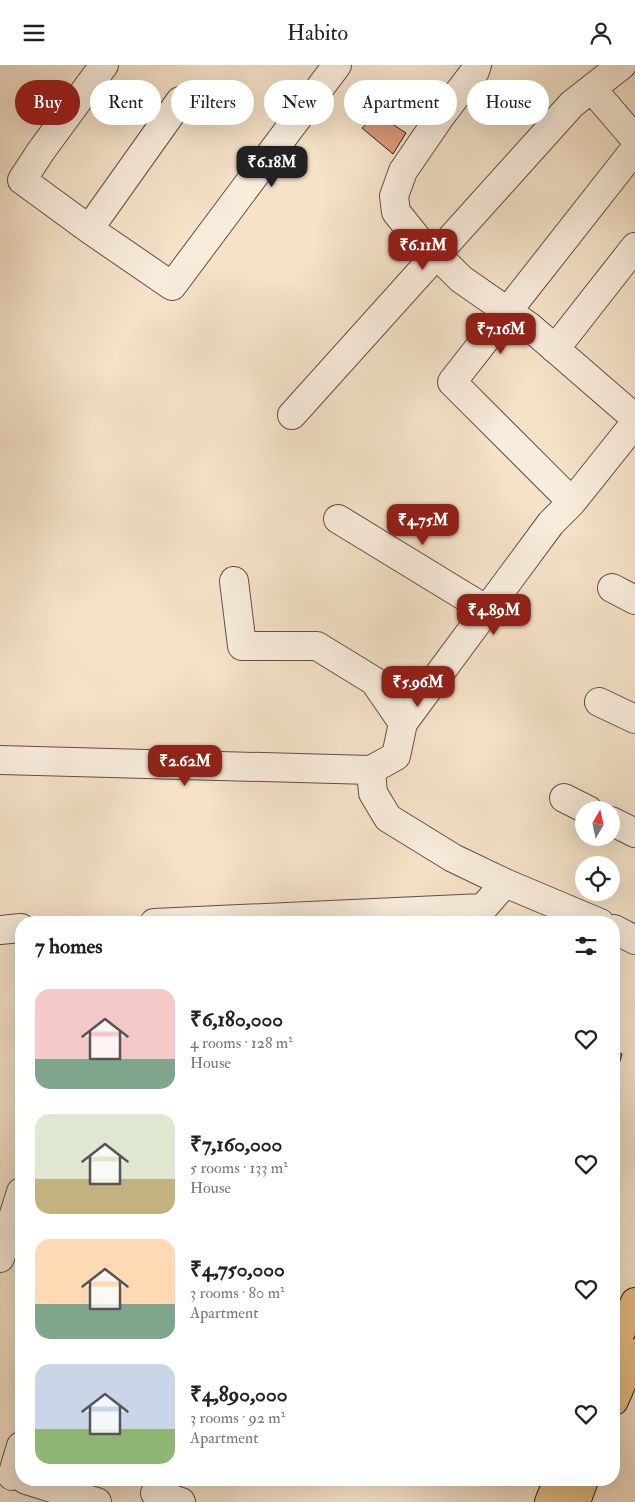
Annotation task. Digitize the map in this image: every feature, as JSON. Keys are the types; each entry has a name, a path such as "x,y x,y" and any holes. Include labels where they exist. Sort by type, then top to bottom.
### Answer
{"main road":[{"path":"620,1333 635,1302"},
{"path":"620,1387 635,1353"},
{"path":"548,1502 555,1486"},
{"path":"576,1502 582,1486"}],"street":[{"path":"104,65 22,180 172,286 337,65"},
{"path":"477,65 475,71 440,117 404,171 394,196 396,212 425,248 437,255 461,279 530,327 635,418"},
{"path":"292,415 572,104 622,65"},
{"path":"592,89 635,139"},
{"path":"89,229 171,114"},
{"path":"572,502 452,382 635,149"},
{"path":"555,349 635,247"},
{"path":"0,760 371,770 396,756 402,723 551,523 572,502 635,423"},
{"path":"338,519 487,610"},
{"path":"234,581 242,645 317,646 374,681 402,723"},
{"path":"600,702 635,719"},
{"path":"371,770 373,793 388,818 453,858 505,883 583,916"},
{"path":"620,826 635,833"},
{"path":"307,916 482,908 505,883"},
{"path":"0,930 15,929"},
{"path":"620,932 635,940"},
{"path":"0,1258 15,1211"},
{"path":"58,1486 93,1494"},
{"path":"156,1492 181,1502"}],"building":[{"path":"365,125 394,125 406,133 393,154 362,128"}]}
